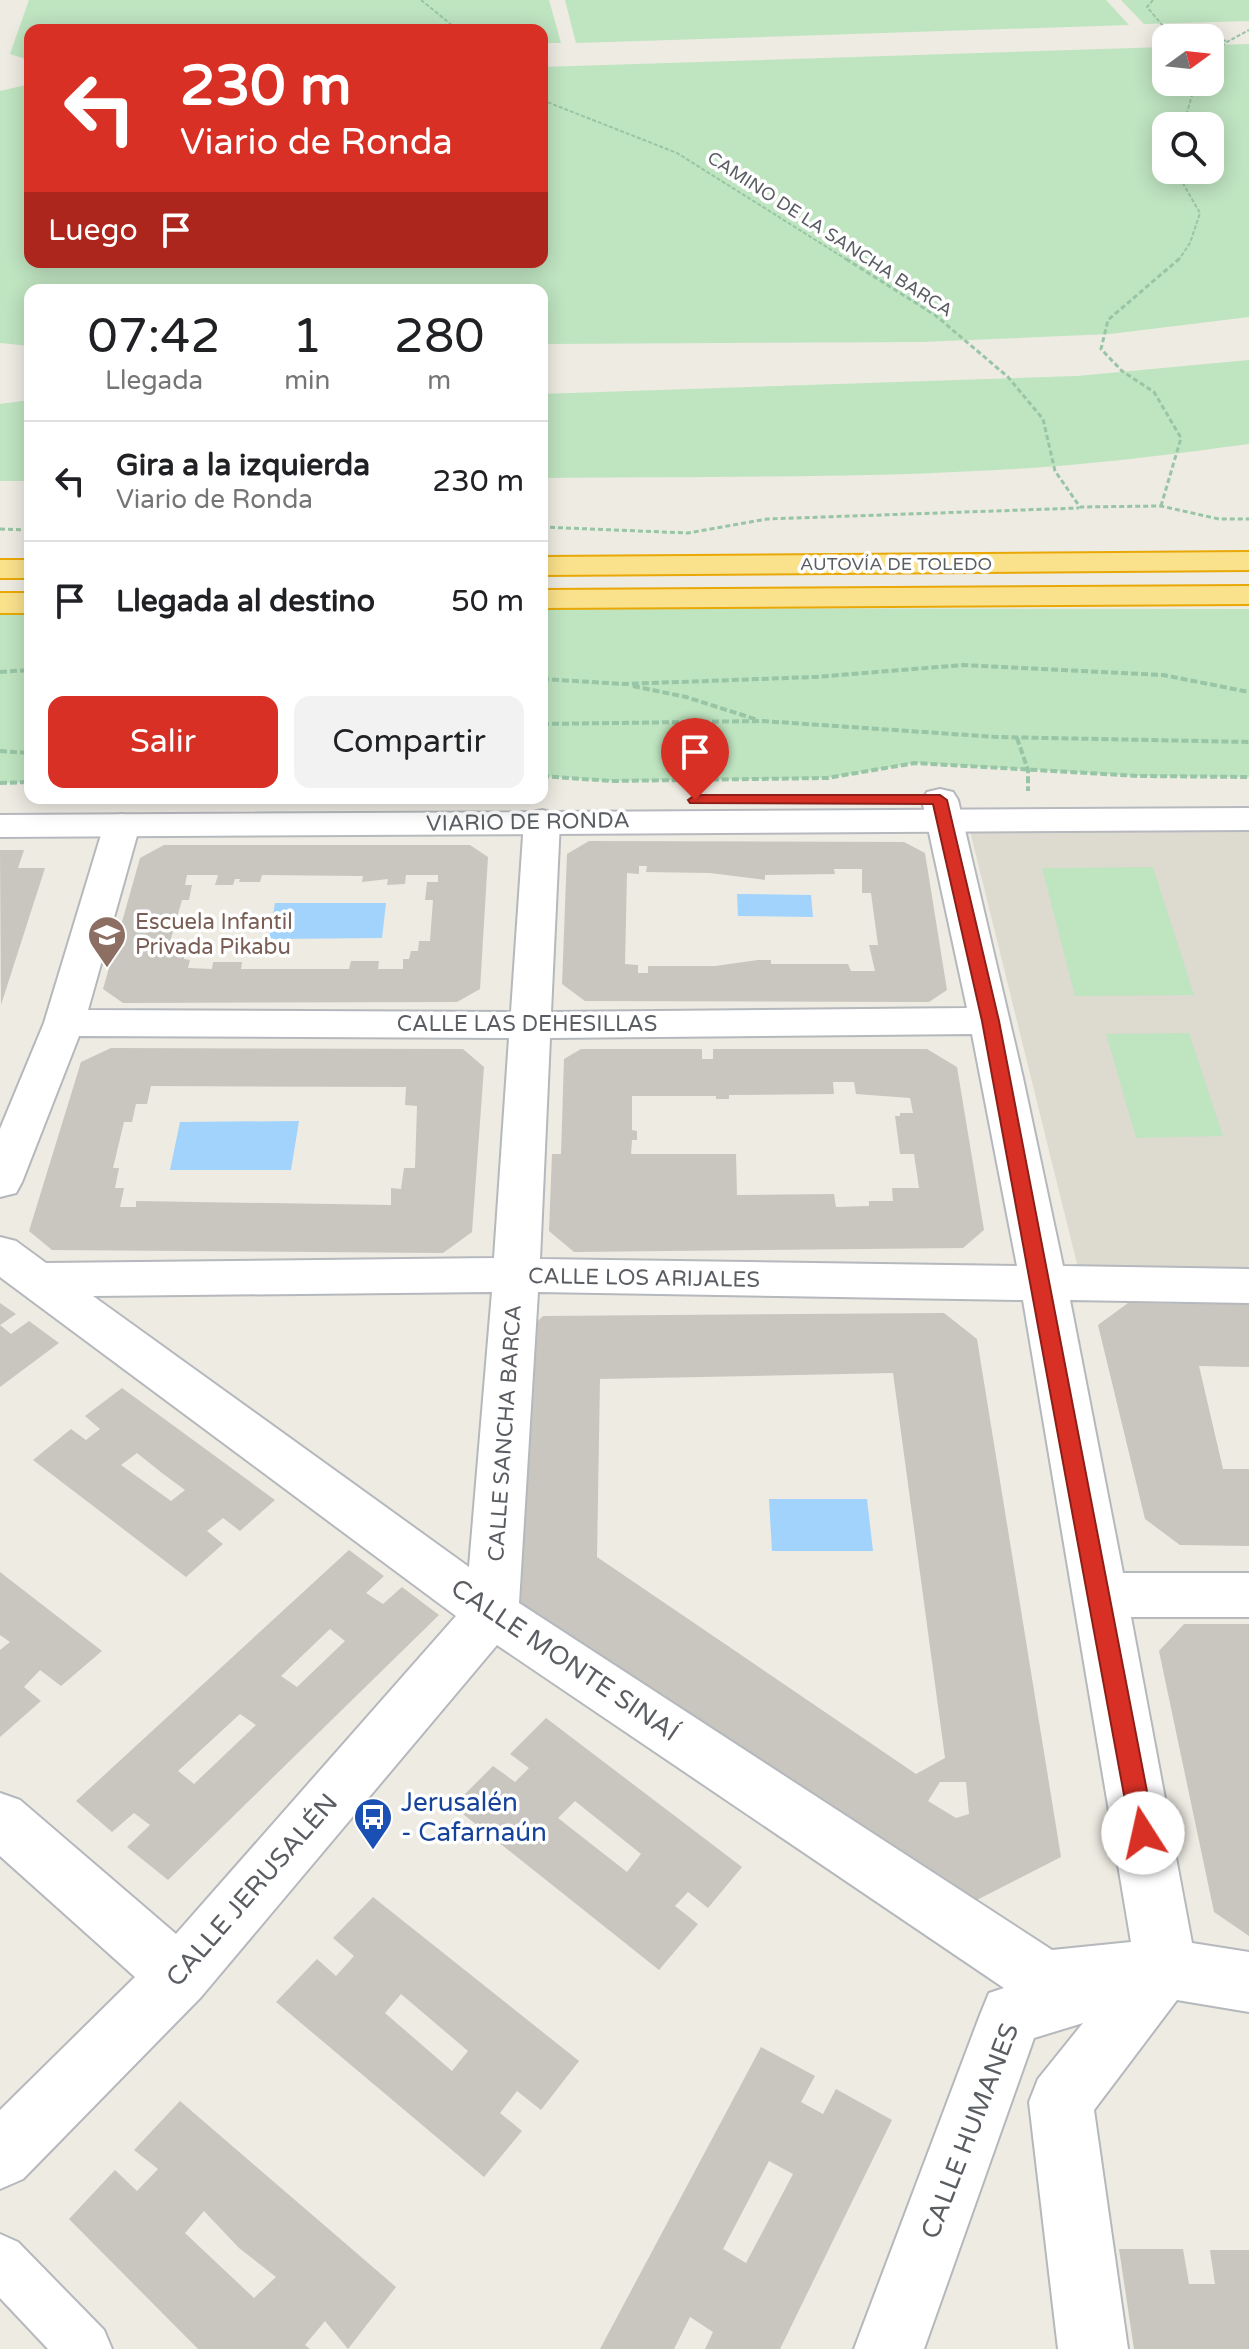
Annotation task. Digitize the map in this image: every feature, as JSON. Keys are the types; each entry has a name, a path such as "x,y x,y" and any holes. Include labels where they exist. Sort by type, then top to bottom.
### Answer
{"highway":[{"name":"AUTOVÍA DE TOLEDO","path":"548,566 1249,561"},
{"path":"0,569 24,569"},
{"name":"AUTOVÍA DE TOLEDO","path":"548,599 1249,595"},
{"path":"0,603 24,603"}],"street":[{"name":"VIARIO DE RONDA","path":"0,826 542,821 942,809 1028,785 1249,799"},
{"name":"VIARIO DE RONDA","path":"0,805 942,809 1249,819"},
{"path":"942,809 990,1021 1160,1922 1163,1968 1061,2102 1093,2349"},
{"name":"CALLE SANCHA BARCA","path":"492,1613 516,1275 542,821"},
{"path":"0,1182 64,1023 122,825"},
{"name":"CALLE LAS DEHESILLAS","path":"64,1023 528,1025 990,1021"},
{"name":"CALLE LOS ARIJALES","path":"19,1267 1249,1286"},
{"name":"CALLE MONTE SINAÍ","path":"19,1267 492,1613 1045,1980 1163,1968"},
{"path":"1098,1595 1249,1595"},
{"name":"CALLE JERUSALÉN","path":"0,2156 179,1976 492,1613"},
{"path":"0,1819 179,1976"},
{"path":"1163,1968 1249,1982"},
{"name":"CALLE HUMANES","path":"889,2349 1011,2015 1163,1968"},
{"path":"0,2260 85,2349"}],"path":[{"path":"421,0 451,24"},
{"path":"1153,0 1147,7 1152,20 1159,24"},
{"path":"1224,46 1249,30"},
{"path":"1224,40 1229,41"},
{"name":"CAMINO DE LA SANCHA BARCA","path":"548,102 677,153 935,315 1008,377 1043,419 1055,471 1080,507"},
{"path":"1161,506 1181,438 1154,392 1122,371 1101,349 1108,320 1175,265 1190,243 1200,213 1183,184"},
{"path":"548,527 688,533 767,519 1161,506 1219,519 1249,519"},
{"path":"0,529 24,530"},
{"path":"548,679 624,684 815,677 963,665 1163,675 1249,692"},
{"path":"0,671 24,670"},
{"path":"624,684 686,697 762,721"},
{"path":"548,723 762,721 1017,738 1249,742"},
{"path":"1017,738 1028,785"},
{"path":"0,751 24,753"},
{"path":"548,776 611,781 827,778 915,763 1028,785 1139,776 1249,777"},
{"path":"0,783 24,782"}],"shaded area":[{"path":"970,831 1249,832 1249,1270 1079,1272"}],"green space":[{"path":"29,0 549,0 561,43 548,43 548,24 24,24 24,58 10,54"},
{"path":"565,0 1106,0 1129,25 576,43"},
{"path":"1121,0 1249,0 1249,21 1144,24"},
{"path":"1249,44 1249,317 1110,334 921,342 548,344 548,284 24,284 24,345 0,343 0,91 24,85 24,268 548,268 548,67 1152,47 1152,96 1224,96 1224,45"},
{"path":"1249,360 1249,444 1096,463 981,471 548,478 548,394 1077,376"},
{"path":"24,401 24,481 0,481 0,404"},
{"path":"0,608 24,608 24,782 0,783"},
{"path":"548,608 1249,609 1249,777 1139,776 915,763 827,778 611,781 548,776"},
{"path":"1153,867 1194,995 1075,996 1042,868"},
{"path":"1189,1033 1223,1136 1136,1138 1106,1034"}],"water":[{"path":"737,894 811,895 813,917 738,916"},
{"path":"275,903 386,903 382,938 269,939"},
{"path":"299,1121 291,1170 170,1170 180,1122"},
{"path":"769,1499 867,1499 873,1551 772,1551"}],"building":[{"path":"589,841 904,842 925,853 947,990 929,1002 585,1001 562,984 567,854","holes":["639,866 647,866 646,872 710,873 765,880 765,875 835,874 834,869 862,869 862,893 871,893 878,945 869,945 875,971 851,971 848,964 771,964 771,960 758,960 715,966 648,966 648,973 638,973 638,965 625,964 627,873 639,874"]},
{"path":"164,845 470,845 488,857 480,989 457,1002 123,1003 103,989 140,858","holes":["187,875 218,875 215,885 233,885 235,879 240,879 239,882 260,882 262,875 363,876 362,882 388,879 387,885 405,884 406,875 438,875 438,882 427,882 425,900 433,900 430,941 419,941 418,951 411,951 409,959 403,959 403,969 378,969 379,961 351,961 349,969 241,969 242,962 213,962 212,969 188,968 190,960 184,959 185,952 178,951 180,942 170,942 182,900 189,900 192,885 185,885"]},
{"path":"0,850 24,850 18,868 45,868 1,1005"},
{"path":"111,1048 463,1049 484,1067 472,1232 443,1253 52,1250 29,1231 81,1062","holes":["151,1086 406,1087 405,1105 417,1106 415,1168 404,1168 401,1189 391,1188 391,1205 136,1201 136,1207 120,1207 124,1188 115,1188 119,1168 113,1168 124,1122 132,1122 136,1104 147,1104"]},
{"path":"581,1049 702,1049 702,1059 713,1059 713,1049 927,1049 957,1067 984,1230 963,1248 574,1252 549,1231 552,1154 561,1154 564,1059","holes":["833,1082 854,1082 856,1094 910,1098 913,1113 895,1116 900,1154 914,1154 919,1188 892,1188 893,1201 869,1201 869,1206 836,1207 834,1194 737,1195 736,1154 631,1154 632,1140 637,1140 637,1131 632,1130 632,1096 716,1096 716,1099 729,1099 729,1095 834,1094"]},
{"path":"0,1303 16,1314 0,1325"},
{"path":"1128,1303 1249,1304 1249,1367 1199,1366 1223,1469 1249,1469 1249,1546 1180,1545 1145,1519 1098,1325"},
{"path":"944,1313 977,1339 1061,1857 967,1905 526,1616 499,1570 521,1337 543,1316","holes":["893,1373 945,1758 916,1774 597,1557 600,1379","940,1782 966,1782 969,1814 956,1818 928,1801"]},
{"path":"29,1321 59,1343 0,1387 0,1325 11,1334"},
{"path":"122,1388 275,1500 240,1531 223,1518 207,1531 223,1544 186,1577 33,1460 71,1429 86,1440 100,1429 85,1416","holes":["137,1453 185,1490 171,1501 121,1465"]},
{"path":"349,1550 384,1576 366,1593 383,1604 402,1587 439,1615 168,1880 127,1847 150,1825 134,1813 112,1832 76,1801","holes":["330,1629 345,1641 297,1687 281,1676","240,1714 256,1725 194,1784 178,1771"]},
{"path":"0,1572 102,1651 61,1686 40,1670 24,1687 41,1701 0,1737 0,1650 10,1642 0,1635"},
{"path":"1184,1624 1249,1624 1249,1936 1214,1912 1159,1651"},
{"path":"546,1718 742,1867 708,1908 688,1892 675,1906 698,1924 659,1970 453,1806 493,1766 515,1782 529,1768 510,1754","holes":["575,1801 641,1854 627,1872 558,1818"]},
{"path":"373,1897 579,2061 541,2110 517,2091 500,2113 522,2131 484,2177 276,2002 317,1959 336,1976 354,1956 333,1938","holes":["401,1994 468,2051 452,2071 385,2013"]},
{"path":"761,2047 815,2076 801,2102 823,2114 836,2089 892,2120 780,2349 705,2349 713,2332 690,2317 674,2349 600,2349","holes":["769,2161 793,2174 746,2263 723,2249"]},
{"path":"180,2101 396,2287 348,2349 325,2321 305,2345 310,2349 198,2349 69,2219 115,2170 137,2191 158,2169 134,2150","holes":["204,2211 239,2248 276,2277 254,2298 185,2233"]},
{"path":"1119,2249 1183,2249 1189,2284 1215,2284 1210,2250 1249,2250 1249,2349 1134,2349"}],"place":[{"name":"Escuela Infantil Privada Pikabu","path":"107,969"},
{"name":"Jerusalén - Cafarnaún","path":"373,1851"}],"route":[{"path":"695,800 940,800 990,1021 1143,1833"}]}
